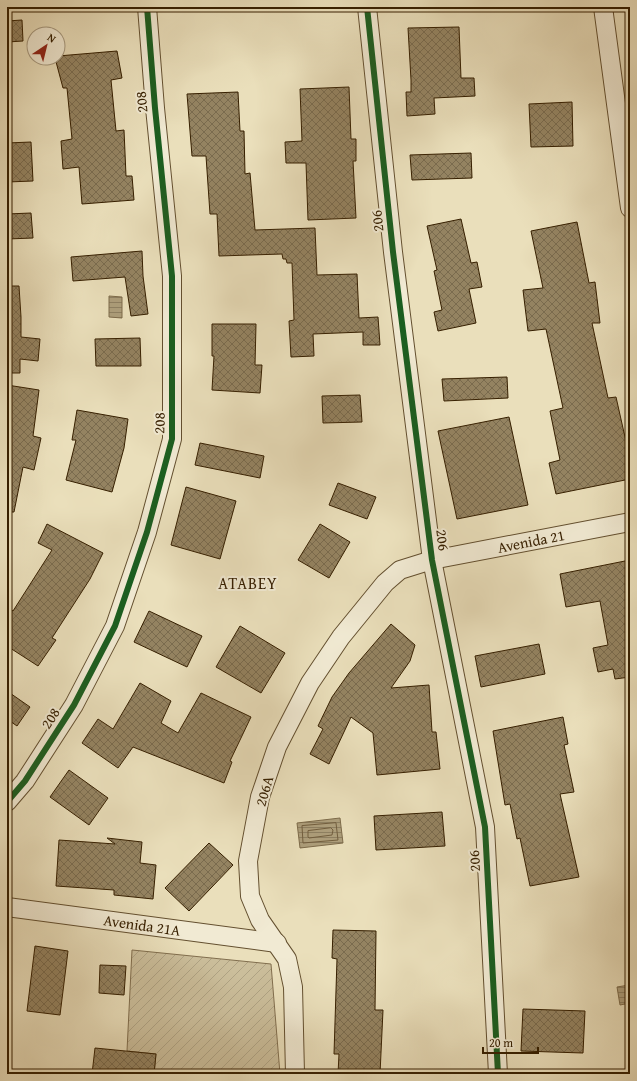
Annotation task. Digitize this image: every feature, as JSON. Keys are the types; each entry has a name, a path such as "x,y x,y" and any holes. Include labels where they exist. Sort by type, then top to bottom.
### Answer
{"street":[{"name":"208","path":"7,802 25,781 74,705 115,626 147,532 172,439 172,276 147,7"},
{"name":"206","path":"367,7 393,252 432,560 485,827 498,1074"},
{"path":"603,7 630,208"},
{"name":"Avenida 21","path":"432,560 630,522"},
{"name":"206A","path":"295,1074 293,987 287,959 260,920 250,896 248,861 260,797 277,747 310,683 341,637 385,582 400,570 432,560"},
{"name":"Avenida 21A","path":"7,907 277,943"}],"shaded area":[{"path":"132,950 271,964 280,1074 154,1074 156,1054 127,1051"}],"water":[{"path":"109,296 122,297 122,318 109,317"},
{"path":"340,818 343,843 300,848 297,823"},
{"path":"629,985 630,1003 620,1005 617,987"}],"building":[{"path":"22,20 23,41 7,42 7,21"},
{"path":"459,27 461,78 474,78 475,96 434,98 435,114 407,116 406,92 411,92 408,28"},
{"path":"117,51 122,78 111,80 116,131 124,130 126,176 132,176 134,200 82,204 79,167 63,169 61,141 72,139 67,88 63,88 57,66 66,66 66,55"},
{"path":"349,87 351,139 356,139 356,161 353,161 356,218 308,220 306,163 286,163 285,142 302,141 300,89"},
{"path":"238,92 240,131 244,131 245,174 250,173 255,230 315,228 317,275 357,274 359,318 378,317 380,345 363,345 363,332 313,334 314,356 291,357 289,321 294,320 292,263 287,263 286,259 283,259 282,254 219,256 217,214 210,214 206,156 192,156 187,94"},
{"path":"572,102 573,146 531,147 529,104"},
{"path":"31,142 33,181 7,182 7,143"},
{"path":"471,153 472,178 412,180 410,155"},
{"path":"31,213 33,238 7,239 7,214"},
{"path":"461,219 471,263 477,262 482,287 469,289 476,323 438,331 434,312 442,310 434,271 437,270 427,226"},
{"path":"577,222 589,283 595,282 600,323 592,323 608,398 616,397 627,446 630,446 630,479 556,494 549,463 560,460 550,411 563,408 546,329 528,331 523,290 543,288 531,231"},
{"path":"142,251 143,276 148,314 131,316 125,277 73,281 71,257"},
{"path":"7,286 19,286 21,337 40,339 38,361 20,359 20,373 7,373"},
{"path":"212,324 256,324 255,365 262,365 260,393 212,390 214,356 212,356"},
{"path":"140,338 141,366 96,366 95,339"},
{"path":"507,377 508,398 444,401 442,379"},
{"path":"7,385 39,390 33,436 41,438 34,470 23,467 14,512 7,512"},
{"path":"360,395 362,422 323,423 322,396"},
{"path":"77,410 128,419 124,448 112,492 66,480 76,440 72,440"},
{"path":"509,417 528,505 457,519 438,431"},
{"path":"200,443 264,456 260,478 195,465"},
{"path":"338,483 376,497 367,519 329,505"},
{"path":"186,487 236,501 220,559 171,545"},
{"path":"47,524 103,553 90,579 52,638 56,640 38,666 7,646 7,607 13,611 52,550 38,543"},
{"path":"320,524 350,542 329,578 298,560"},
{"path":"630,560 630,677 615,679 613,669 598,672 593,648 608,645 600,601 566,607 560,574"},
{"path":"149,611 202,636 187,667 134,642"},
{"path":"391,624 415,645 410,661 391,688 429,685 432,732 436,732 440,769 377,775 373,733 351,717 329,764 310,754 323,729 318,726 332,697 349,673"},
{"path":"240,626 285,653 261,693 216,667"},
{"path":"539,644 545,674 481,687 475,656"},
{"path":"140,683 171,701 161,723 178,733 201,693 251,717 230,761 232,762 224,783 133,747 118,768 82,743 98,719 113,729"},
{"path":"7,691 30,707 17,726 7,719"},
{"path":"563,717 568,744 564,745 574,792 560,794 579,877 530,886 520,838 517,839 510,804 505,805 493,731"},
{"path":"69,770 108,798 89,825 50,797"},
{"path":"442,812 445,846 376,850 374,816"},
{"path":"107,838 142,842 140,863 156,865 153,899 114,895 114,890 56,886 59,840 115,844"},
{"path":"209,843 233,865 189,911 165,888"},
{"path":"333,930 376,931 375,1010 383,1010 380,1074 338,1074 339,1054 334,1054 337,959 332,958"},
{"path":"35,946 68,951 60,1015 27,1011"},
{"path":"100,965 126,966 124,995 99,993"},
{"path":"523,1009 585,1011 583,1053 521,1051"},
{"path":"95,1048 156,1054 154,1074 92,1074"}],"cycle path":[{"path":"7,802 25,781 74,705 115,626 147,532 172,439 172,276 155,108 147,7"},
{"path":"367,7 393,252 432,560 485,827 498,1074"}],"district":[{"name":"ATABEY","path":"248,583"}]}
